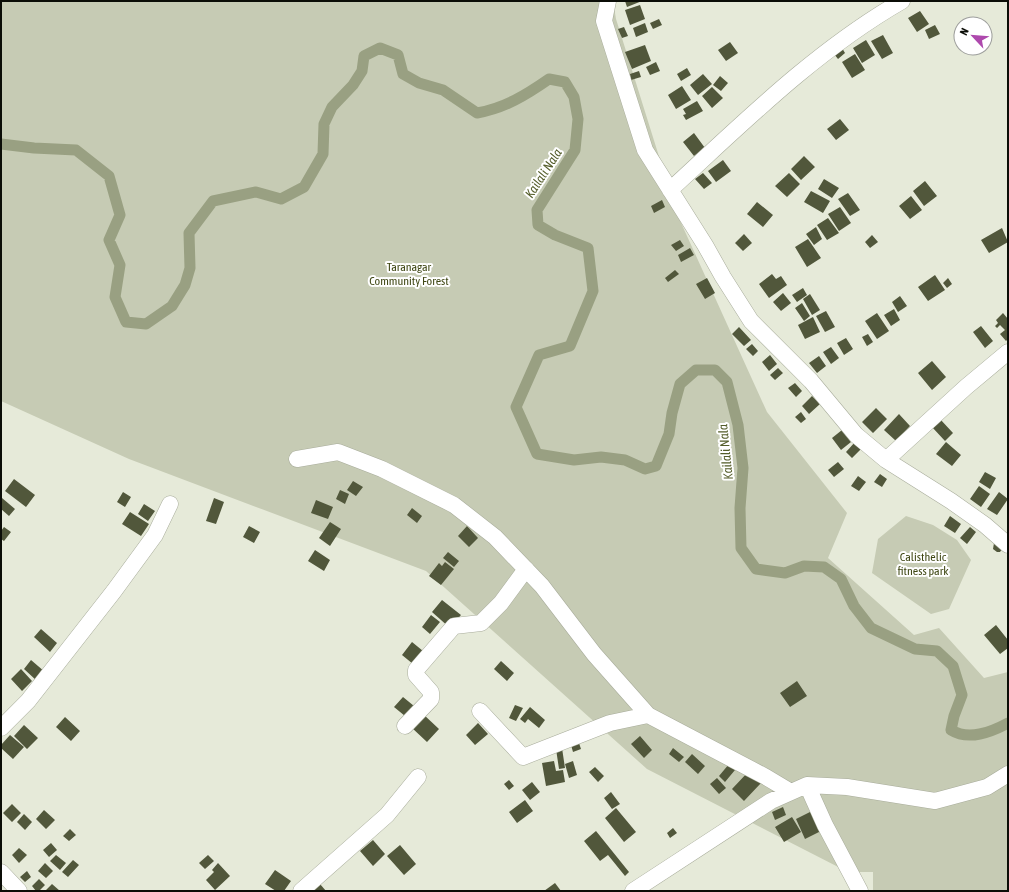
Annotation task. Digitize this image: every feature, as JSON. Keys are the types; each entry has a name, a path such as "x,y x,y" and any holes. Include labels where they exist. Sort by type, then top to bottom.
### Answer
{"street":[{"path":"670,190 770,98 815,60 902,1"},
{"path":"607,2 604,20 645,150 752,321 811,381 856,435 886,460 951,501 985,525 1008,545"},
{"path":"886,460 966,387 1008,352"},
{"path":"297,459 338,452 382,470 454,505 495,537 542,586 594,654 648,715 792,792"},
{"path":"1,728 28,701 114,591 155,535 170,504"},
{"path":"405,726 431,699 431,692 416,675 416,670 454,626 481,623 501,603 526,569"},
{"path":"480,711 523,757 610,724 648,715"},
{"path":"633,891 771,801 807,785 847,787 935,801 987,787 1008,774"},
{"path":"301,891 387,815 418,778"},
{"path":"807,785 825,825 860,891"},
{"path":"1,872 18,891"}],"green space":[{"name":"Taranagar Community Forest","path":"1,1 613,1 616,19 677,214 767,412 847,513 828,558 914,635 939,628 984,678 1008,672 1008,891 873,891 873,872 848,872 647,769 426,571 129,459 1,401"},
{"name":"Calisthelic fitness park","path":"906,516 933,525 957,540 971,560 949,609 931,614 872,573 878,539"}],"building":[{"path":"625,1 642,1 627,7"},
{"path":"640,5 645,19 630,25 625,10"},
{"path":"920,11 929,24 917,32 908,18"},
{"path":"659,19 662,25 653,29 650,23"},
{"path":"645,23 648,32 636,37 633,28"},
{"path":"935,25 940,34 929,39 925,30"},
{"path":"624,27 628,36 622,38 618,29"},
{"path":"883,35 893,53 882,59 871,41"},
{"path":"866,40 875,55 862,63 853,48"},
{"path":"730,42 738,53 726,61 718,50"},
{"path":"645,45 651,61 632,69 625,52"},
{"path":"842,48 845,53 838,59 834,54"},
{"path":"855,54 865,70 852,78 842,62"},
{"path":"656,62 660,71 650,75 646,67"},
{"path":"687,68 691,75 681,81 677,74"},
{"path":"639,71 641,77 631,80 630,74"},
{"path":"703,74 712,84 698,95 690,85"},
{"path":"720,76 728,83 721,91 713,85"},
{"path":"682,86 691,100 676,109 668,95"},
{"path":"712,87 723,98 712,108 702,96"},
{"path":"697,101 703,111 686,120 683,115 686,114 683,109"},
{"path":"840,119 849,130 836,140 827,129"},
{"path":"694,133 705,148 694,156 683,142"},
{"path":"804,156 815,167 801,180 791,169"},
{"path":"723,160 731,171 716,182 708,171"},
{"path":"703,173 712,183 704,189 695,179"},
{"path":"789,173 800,184 787,197 775,186"},
{"path":"824,179 839,188 832,198 818,189"},
{"path":"925,181 937,196 924,206 913,191"},
{"path":"811,191 830,201 823,213 804,202"},
{"path":"848,193 860,210 850,216 838,199"},
{"path":"911,196 922,210 910,219 899,206"},
{"path":"662,200 665,207 654,213 651,206"},
{"path":"757,202 773,215 763,227 747,214"},
{"path":"840,207 851,223 839,231 828,214"},
{"path":"828,218 839,233 827,240 817,225"},
{"path":"816,227 822,239 814,245 806,234"},
{"path":"1002,228 1008,242 989,253 981,240"},
{"path":"744,234 752,243 743,251 735,243"},
{"path":"872,235 878,242 870,248 865,242"},
{"path":"808,239 821,258 807,267 795,247"},
{"path":"680,240 684,246 676,251 671,245"},
{"path":"690,248 694,255 681,262 678,255"},
{"path":"675,270 679,274 668,282 665,278"},
{"path":"772,274 776,279 781,276 787,285 769,298 759,284"},
{"path":"935,275 945,290 928,301 918,287"},
{"path":"707,278 715,293 705,299 696,284"},
{"path":"948,278 952,284 947,288 943,283"},
{"path":"803,288 807,295 797,302 792,295"},
{"path":"783,293 791,303 781,311 773,302"},
{"path":"810,294 820,310 812,315 803,299"},
{"path":"900,296 907,306 898,312 892,302"},
{"path":"802,303 810,316 804,321 795,308"},
{"path":"894,309 900,320 891,326 884,315"},
{"path":"826,311 835,327 825,332 816,316"},
{"path":"877,313 889,331 877,339 865,321"},
{"path":"1003,313 1008,319 1008,339 1006,341 1000,334 1005,330 1000,325 997,328 995,326 998,323 996,320"},
{"path":"813,317 820,332 805,339 798,325"},
{"path":"981,326 993,341 985,348 973,332"},
{"path":"739,327 751,340 744,346 732,334"},
{"path":"868,334 873,342 867,346 862,337"},
{"path":"846,338 853,349 844,355 837,343"},
{"path":"752,344 758,351 753,356 746,349"},
{"path":"831,347 839,358 831,364 823,352"},
{"path":"770,355 777,364 769,371 762,362"},
{"path":"819,356 826,366 817,373 809,363"},
{"path":"932,361 946,377 932,390 918,373"},
{"path":"778,368 783,373 775,380 770,375"},
{"path":"795,383 802,391 796,397 788,388"},
{"path":"812,396 820,404 809,414 802,406"},
{"path":"876,408 887,419 873,433 862,422"},
{"path":"801,412 806,419 801,423 795,417"},
{"path":"899,414 910,426 896,441 884,430"},
{"path":"940,419 953,433 945,441 932,427"},
{"path":"842,430 851,442 841,450 832,438"},
{"path":"855,442 862,448 852,458 846,452"},
{"path":"946,442 961,455 952,466 936,454"},
{"path":"838,462 844,469 834,477 828,470"},
{"path":"985,472 996,478 990,489 979,482"},
{"path":"880,474 887,479 882,487 874,482"},
{"path":"858,476 866,482 859,491 851,486"},
{"path":"14,479 35,495 26,507 5,491"},
{"path":"353,481 363,487 356,496 347,490"},
{"path":"979,486 990,494 981,507 970,499"},
{"path":"340,490 349,494 345,504 336,499"},
{"path":"123,492 131,497 125,507 117,502"},
{"path":"999,492 1008,499 997,515 987,509"},
{"path":"2,498 15,509 9,516 1,509"},
{"path":"214,498 224,502 216,524 206,521"},
{"path":"316,500 333,507 328,519 311,513"},
{"path":"144,504 155,511 148,521 138,514"},
{"path":"412,508 422,516 417,523 407,515"},
{"path":"130,512 149,524 141,536 122,524"},
{"path":"950,516 961,524 955,533 944,526"},
{"path":"330,522 341,529 330,546 319,538"},
{"path":"249,526 260,532 254,543 243,537"},
{"path":"467,526 478,538 469,547 458,536"},
{"path":"4,527 11,532 4,541 1,539 1,531"},
{"path":"970,527 976,532 967,544 960,538"},
{"path":"994,543 1002,549 1000,552 993,549"},
{"path":"315,550 330,560 324,571 308,561"},
{"path":"448,552 459,561 454,567 443,558"},
{"path":"445,562 454,569 441,585 429,576 439,563 442,566"},
{"path":"442,600 461,615 450,628 432,612"},
{"path":"431,615 440,622 430,634 422,627"},
{"path":"996,625 1008,640 1008,648 1000,654 984,635"},
{"path":"41,629 57,643 50,652 34,637"},
{"path":"412,642 423,651 413,664 402,655"},
{"path":"31,660 45,672 37,681 24,669"},
{"path":"501,661 514,673 507,681 494,669"},
{"path":"21,669 32,681 22,691 11,679"},
{"path":"797,681 807,696 790,707 780,693"},
{"path":"403,697 414,706 405,716 394,707"},
{"path":"515,705 523,708 516,721 509,718"},
{"path":"530,707 545,720 539,728 528,719 525,723 520,719"},
{"path":"423,714 439,729 427,742 411,727"},
{"path":"65,717 80,731 71,741 56,727"},
{"path":"478,723 488,734 475,745 466,735"},
{"path":"24,725 38,738 27,749 14,736"},
{"path":"10,735 24,747 13,759 1,748 1,745"},
{"path":"640,736 652,750 644,758 631,744"},
{"path":"579,743 581,749 573,752 571,745"},
{"path":"562,748 565,768 559,769 556,749"},
{"path":"673,748 684,757 679,762 669,754"},
{"path":"692,754 705,766 698,774 685,762"},
{"path":"554,761 556,771 563,770 565,782 546,786 542,763"},
{"path":"573,761 577,775 569,778 565,764"},
{"path":"729,764 735,770 725,782 719,776"},
{"path":"595,767 604,776 598,782 589,772"},
{"path":"749,771 761,783 744,801 732,789"},
{"path":"717,778 726,788 719,794 710,784"},
{"path":"509,780 514,786 509,790 504,784"},
{"path":"532,782 540,792 530,800 522,790"},
{"path":"611,792 620,804 612,809 604,798"},
{"path":"525,800 533,811 517,823 509,812"},
{"path":"12,804 21,813 12,822 3,813"},
{"path":"783,807 786,815 775,820 772,812"},
{"path":"616,808 636,832 624,842 605,818"},
{"path":"44,810 55,820 46,829 36,819"},
{"path":"812,811 821,831 805,839 796,819"},
{"path":"24,814 32,822 25,830 17,822"},
{"path":"792,817 801,832 784,842 775,827"},
{"path":"673,828 677,833 670,838 667,833"},
{"path":"70,829 76,835 69,841 63,836"},
{"path":"596,831 629,872 625,876 608,855 600,861 584,841"},
{"path":"373,840 385,854 373,866 360,851"},
{"path":"51,843 57,850 49,857 43,850"},
{"path":"400,845 416,864 404,875 387,856"},
{"path":"19,848 27,855 19,863 12,855"},
{"path":"56,855 66,863 60,870 50,861"},
{"path":"208,855 214,861 205,869 199,863"},
{"path":"73,860 79,865 68,877 62,872"},
{"path":"45,863 53,871 46,878 38,871"},
{"path":"218,863 230,876 215,890 206,880 214,872 212,870"},
{"path":"275,870 291,881 284,891 276,891 265,884"},
{"path":"27,871 31,877 25,882 20,877"},
{"path":"39,879 45,885 39,891 36,891 32,886"},
{"path":"555,883 561,891 544,891"},
{"path":"52,884 60,891 45,891"},
{"path":"320,884 326,891 313,891"}],"waterway":[{"name":"Kailali Nala","path":"1,144 34,148 76,150 109,176 120,215 109,240 120,265 115,297 126,322 146,324 172,306 185,285 190,268 189,233 213,201 256,192 281,199 304,187 323,154 324,124 332,107 353,85 362,71 364,56 380,48 398,55 403,74 419,83 443,90 477,113 497,108 515,100 549,79 565,82 574,97 578,119 575,150 537,210 538,225 555,235 588,248 593,291 570,346 539,355 516,407 537,454 574,460 601,457 625,460 645,469 656,466 669,434 672,413 680,384 696,370 715,370 727,382 738,425 743,468 740,508 741,548 756,569 785,573 804,566 824,567 841,579 854,606 871,628 915,649 937,651 953,666 962,695 954,716 951,730 965,735 972,735 987,732 1008,723"}]}
